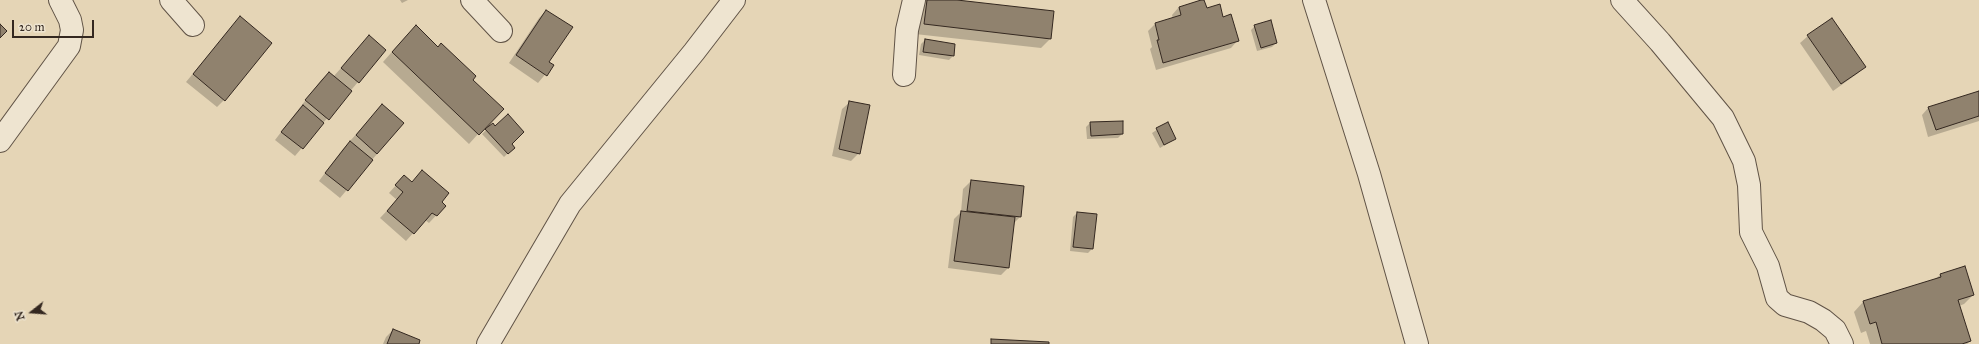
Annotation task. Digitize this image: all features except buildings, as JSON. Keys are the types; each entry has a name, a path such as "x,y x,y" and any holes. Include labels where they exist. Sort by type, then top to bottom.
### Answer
{"street":[{"path":"0,141 69,46 72,30 70,20 60,0"},
{"path":"171,0 193,25"},
{"path":"472,0 502,31"},
{"path":"488,344 570,204 694,52 734,0"},
{"path":"904,75 907,30 914,0"},
{"path":"1314,0 1369,174 1417,344"},
{"path":"1622,0 1660,42 1722,118 1744,161 1749,185 1751,232 1768,266 1778,298 1785,305 1809,312 1823,320 1835,330 1842,344"}]}
